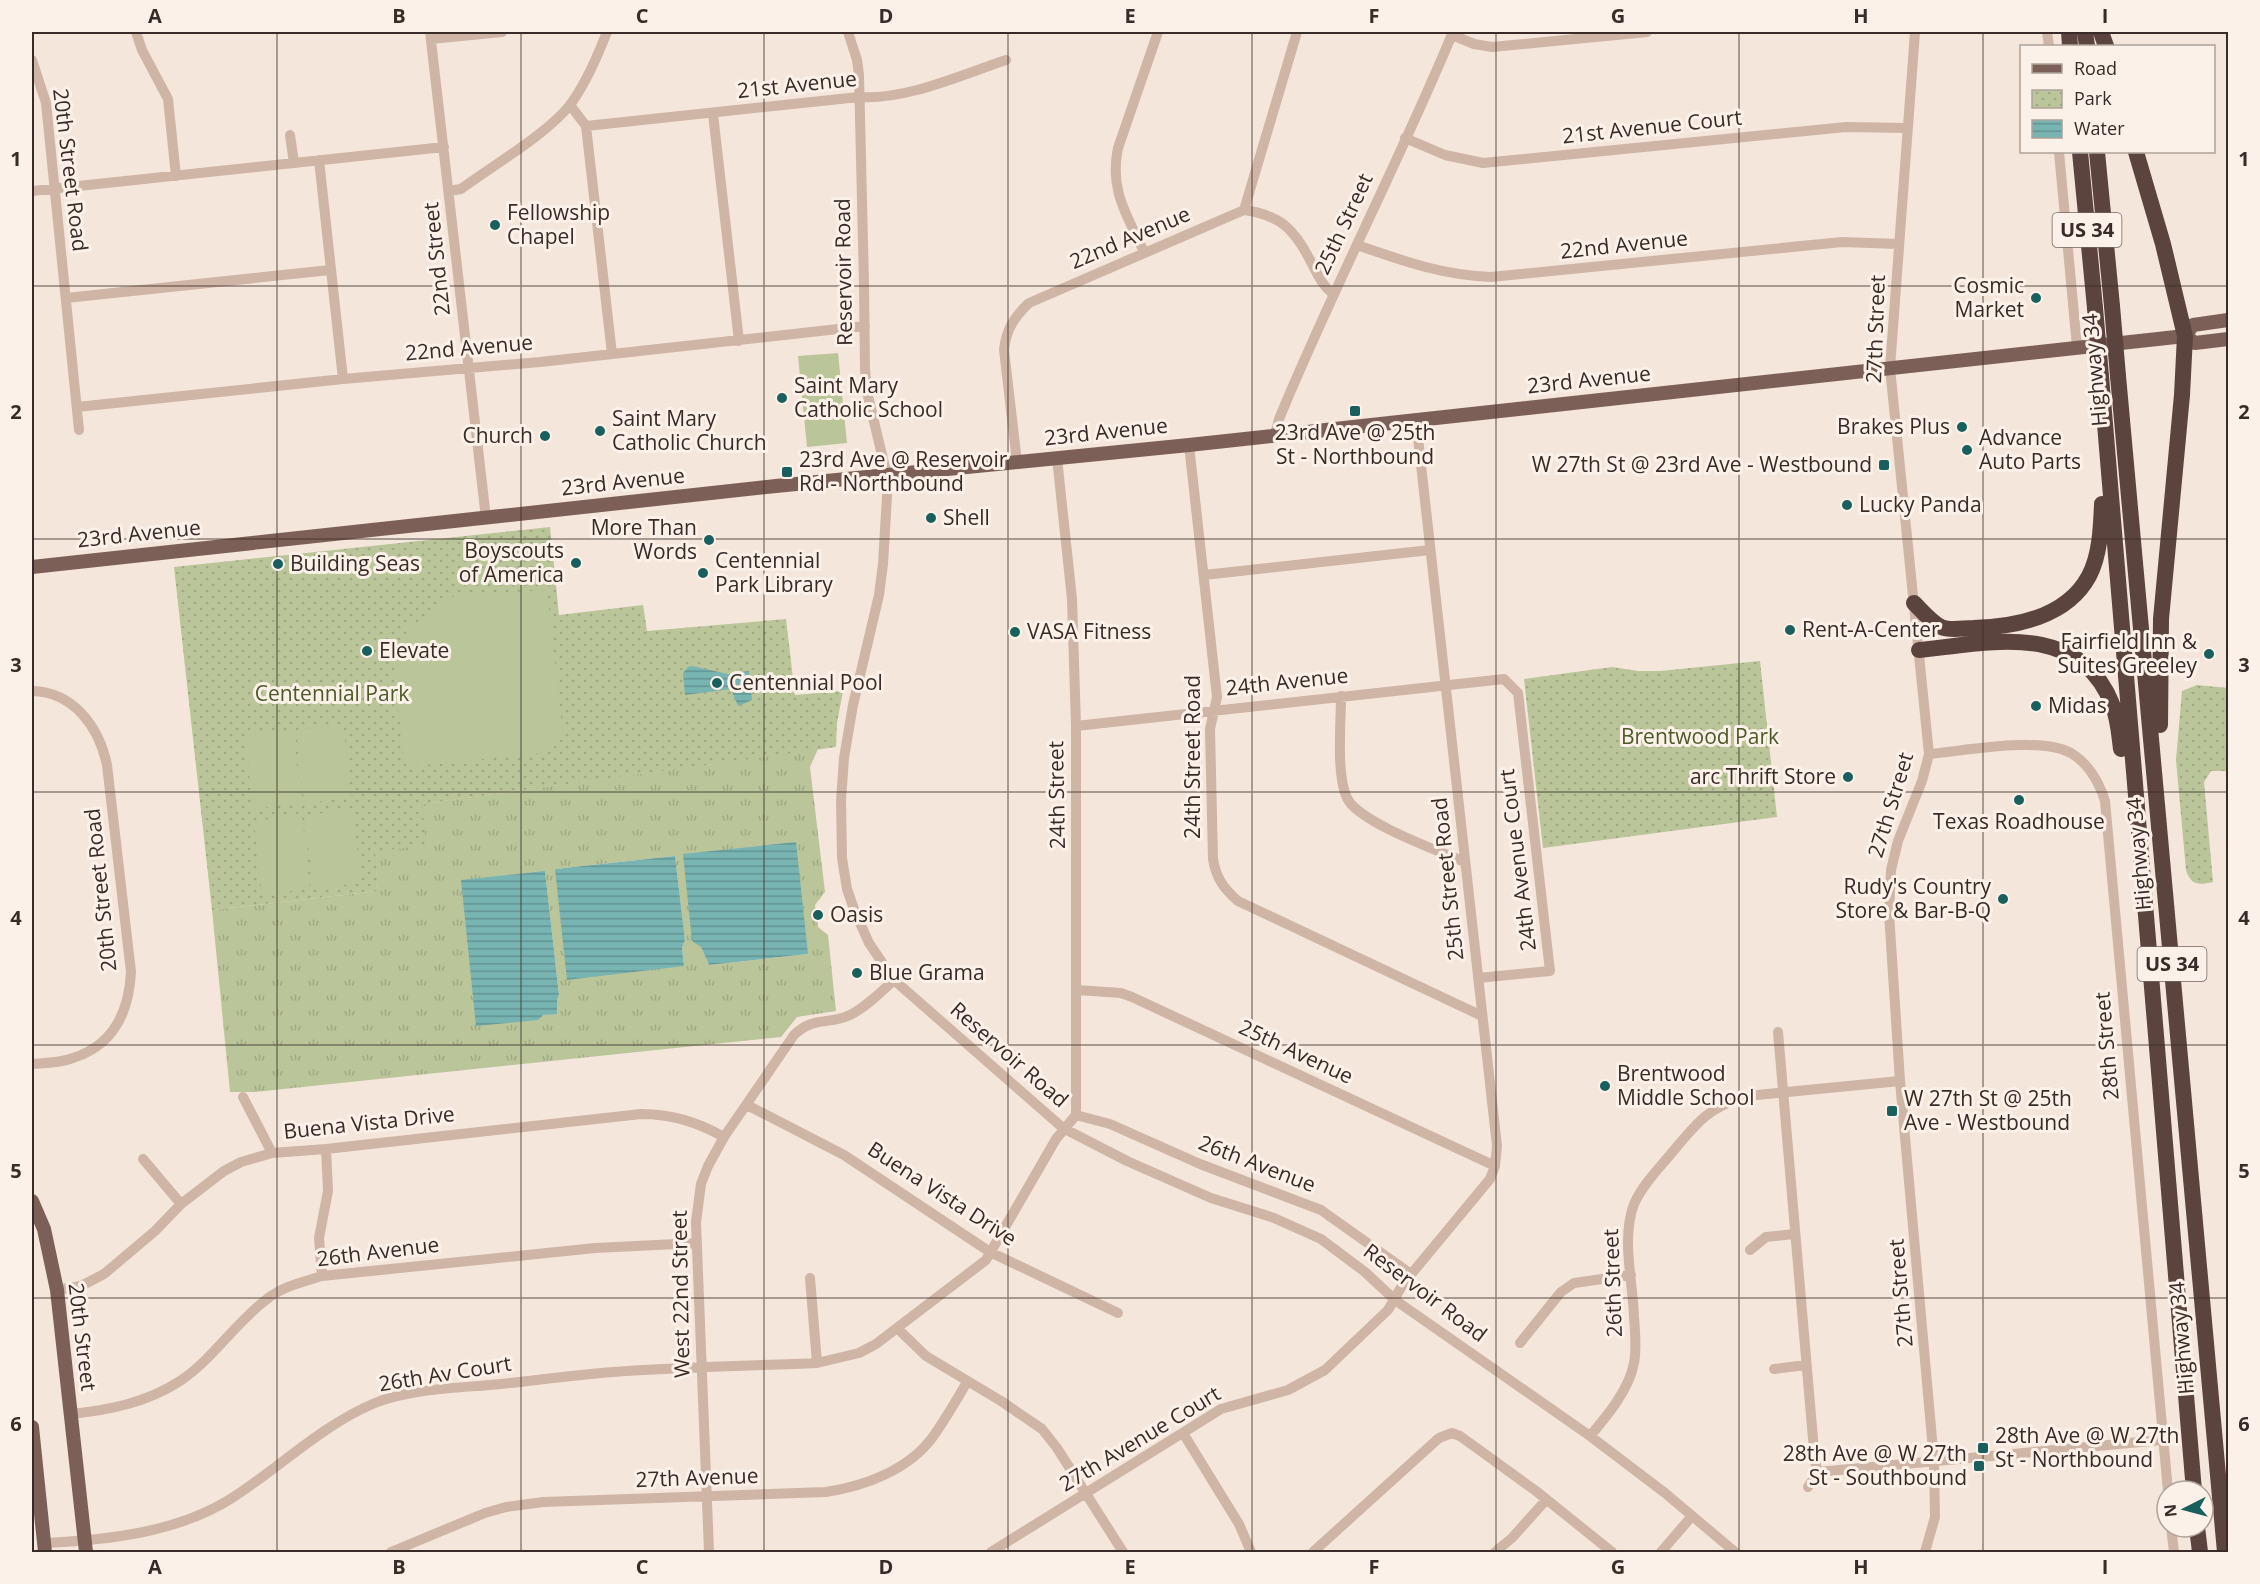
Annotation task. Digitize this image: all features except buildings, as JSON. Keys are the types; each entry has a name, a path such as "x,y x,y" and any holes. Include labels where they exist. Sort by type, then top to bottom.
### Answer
{"highway":[{"name":"Highway 34","path":"2080,153 2094,308 2110,376 2160,825 2225,1552"},
{"name":"Highway 34","path":"2097,153 2112,306 2106,453 2193,1479"},
{"path":"2136,153 2163,244 2185,336 2182,395 2161,619 2162,787 2160,825"},
{"path":"1918,644 1965,636 1992,627 2034,619 2066,602 2088,578 2094,565 2100,532 2106,453"},
{"path":"1914,603 1947,629 1992,627"},
{"path":"1918,644 2031,641 2050,645 2076,657 2095,676 2113,704 2127,790 2136,810"}],"main road":[{"name":"23rd Avenue","path":"2185,336 2193,325 2229,320"},
{"name":"23rd Avenue","path":"32,567 785,485 1189,445 2077,347 2185,336 2195,343 2229,339"},
{"name":"20th Street","path":"32,1201 44,1229 57,1290 85,1547"},
{"path":"32,1427 45,1548"}],"street":[{"path":"136,32 142,50 168,99 176,176"},
{"path":"431,35 502,32"},
{"path":"449,191 461,189 554,122 570,105 585,81 607,32"},
{"name":"Reservoir Road","path":"848,32 857,60 859,97 866,386 887,476 884,564 853,705 844,758 841,801 842,858 847,889 869,943 894,980 1063,1128 1127,1161 1211,1198 1274,1218 1308,1232 1335,1249 1395,1300 1590,1436 1665,1493 1735,1552"},
{"path":"1144,252 1119,197 1114,165 1158,32"},
{"path":"1297,32 1244,210 1259,212 1281,221 1305,250 1323,286 1332,293"},
{"path":"1452,33 1474,44 1492,47 1647,32"},
{"name":"27th Street","path":"1915,32 1890,368 1929,754 1922,781 1898,841 1889,891 1900,1081 1921,1291 1934,1461 1935,1517 1925,1552"},
{"name":"25th Street","path":"1275,435 1276,427 1332,293 1357,245 1452,33"},
{"name":"22nd Street","path":"431,35 486,518"},
{"name":"20th Street Road","path":"32,60 46,103 79,430"},
{"name":"21st Avenue","path":"586,126 859,97 886,97 1006,60"},
{"path":"570,105 586,126 612,354"},
{"path":"713,114 739,341"},
{"name":"21st Avenue Court","path":"1405,138 1445,155 1483,163 1846,127 1908,128"},
{"path":"290,135 294,163"},
{"path":"32,191 444,147"},
{"path":"2058,153 2077,347"},
{"path":"319,160 343,379"},
{"name":"22nd Avenue","path":"1017,462 1004,350 1011,324 1029,303 1244,210"},
{"name":"22nd Avenue","path":"1357,245 1422,268 1491,277 1842,242 1899,244"},
{"path":"66,298 330,270"},
{"name":"22nd Avenue","path":"77,408 343,379 739,341 865,326"},
{"name":"25th Street Road","path":"1395,1300 1411,1274 1487,1184 1495,1166 1497,1146 1416,420"},
{"name":"24th Street Road","path":"1189,445 1217,697 1210,729 1213,859 1217,878 1238,901 1266,916 1482,1016"},
{"name":"24th Street","path":"1057,458 1072,599 1076,726 1076,1115"},
{"path":"1204,575 1430,550"},
{"name":"24th Avenue","path":"1076,726 1504,679"},
{"name":"24th Avenue Court","path":"1478,978 1550,971 1518,693 1504,679"},
{"name":"20th Street Road","path":"32,691 58,697 76,707 96,732 103,747 130,972 127,1003 108,1037 91,1050 73,1058 32,1064"},
{"path":"1341,696 1342,774 1348,801 1373,821 1465,862"},
{"name":"28th Street","path":"1929,754 2039,744 2071,753 2091,771 2099,783 2105,801 2167,1479"},
{"name":"West 22nd Street","path":"709,1552 697,1243 698,1201 701,1184 724,1137 794,1035 803,1026 812,1022 848,1016 894,980"},
{"name":"25th Avenue","path":"1077,990 1121,993 1132,997 1495,1166"},
{"path":"1778,1032 1794,1234 1815,1462 1818,1472"},
{"path":"1782,1092 1900,1081"},
{"name":"26th Street","path":"1590,1436 1619,1395 1634,1365 1636,1354 1628,1231 1635,1203 1661,1166 1710,1111 1724,1103 1746,1096 1782,1092"},
{"path":"243,1097 272,1153"},
{"name":"Buena Vista Drive","path":"747,1105 844,1155 990,1252 1118,1313"},
{"name":"Buena Vista Drive","path":"57,1290 81,1286 104,1274 155,1231 181,1204 224,1171 241,1162 272,1153 641,1114 682,1118 724,1137"},
{"path":"1063,1128 1076,1115"},
{"name":"26th Avenue","path":"1076,1115 1097,1119 1200,1164 1321,1210 1411,1274"},
{"name":"26th Av Court","path":"45,1548 85,1547 183,1521 230,1499 326,1431 376,1403 429,1392 483,1385 614,1372 817,1363 859,1353 898,1329 986,1260 1063,1128"},
{"path":"322,1276 319,1238 328,1191 326,1149"},
{"path":"143,1158 181,1204"},
{"path":"1749,1250 1766,1237 1794,1234"},
{"name":"26th Avenue","path":"70,1414 115,1408 163,1391 196,1368 268,1298 290,1286 322,1276 595,1248 697,1243"},
{"path":"1520,1343 1561,1292 1574,1283 1631,1275"},
{"path":"810,1278 817,1363"},
{"name":"27th Avenue Court","path":"991,1552 1221,1409 1288,1390 1310,1379 1333,1364 1388,1310 1395,1300"},
{"path":"898,1329 926,1356 1010,1406 1042,1429 1057,1448 1123,1552"},
{"path":"1774,1369 1806,1365"},
{"name":"27th Avenue","path":"391,1552 464,1521 506,1507 543,1502 826,1492 862,1485 889,1472 920,1451 932,1438 968,1382"},
{"path":"1183,1433 1239,1524 1251,1552"},
{"path":"1313,1552 1439,1438 1452,1433 1460,1436 1612,1552"},
{"path":"1818,1472 2162,1440"},
{"path":"1808,1487 1818,1472"},
{"path":"1495,1552 1512,1538 1546,1500"},
{"path":"1661,1552 1692,1516"}],"green space":[{"path":"838,353 847,443 807,447 798,356"},
{"name":"Centennial Park","path":"550,527 559,615 643,605 647,631 786,619 795,695 843,691 837,723 836,747 422,804 426,846 375,851 378,891 212,910 174,567"},
{"path":"547,590 563,736 550,752 406,767 393,673 408,628 454,596"},
{"name":"Brentwood Park","path":"1760,661 1777,817 1543,848 1524,679 1612,667 1638,671 1660,671"},
{"path":"2197,685 2228,688 2228,771 2211,771 2204,782 2213,882 2200,884 2190,879 2186,870 2176,760 2182,691"},
{"path":"343,724 352,798 304,803 296,730"},
{"path":"293,730 301,803 253,809 245,735"},
{"path":"818,749 810,767 825,892 815,905 818,927 828,935 836,1011 797,1017 781,1037 255,1092 230,1092 212,910 378,891 374,851 421,804","holes":["675,856 685,940 682,948 684,966 555,869","545,871 559,995 557,1013 543,1015","701,947 808,954 709,965"]},
{"path":"353,810 361,883 313,888 305,815"},
{"path":"302,815 310,889 262,894 254,821"}],"water":[{"name":"Centennial Pool","path":"692,666 728,674 749,671 752,700 738,706 731,689 685,695 683,673"},
{"path":"796,842 808,954 709,965 701,947 692,941 683,854"},
{"path":"675,856 685,940 682,948 684,966 567,980 555,869"},
{"path":"545,871 559,995 557,1014 543,1015 538,1020 476,1026 461,880"}],"place":[{"name":"Fellowship Chapel","path":"495,225"},
{"name":"Cosmic Market","path":"2036,298"},
{"name":"Saint Mary Catholic School","path":"782,398"},
{"name":"23rd Ave @ 25th St - Northbound","path":"1355,411"},
{"name":"Brakes Plus","path":"1962,427"},
{"name":"Saint Mary Catholic Church","path":"600,431"},
{"name":"Church","path":"545,436"},
{"name":"Advance Auto Parts","path":"1967,450"},
{"name":"W 27th St @ 23rd Ave - Westbound","path":"1884,465"},
{"name":"23rd Ave @ Reservoir Rd - Northbound","path":"787,472"},
{"name":"Lucky Panda","path":"1847,505"},
{"name":"Shell","path":"931,518"},
{"name":"More Than Words","path":"709,540"},
{"name":"Boyscouts of America","path":"576,563"},
{"name":"Building Seas","path":"278,564"},
{"name":"Centennial Park Library","path":"703,573"},
{"name":"Rent-A-Center","path":"1790,630"},
{"name":"VASA Fitness","path":"1015,632"},
{"name":"Elevate","path":"367,651"},
{"name":"Fairfield Inn & Suites Greeley","path":"2209,654"},
{"name":"Centennial Pool","path":"717,683"},
{"name":"Midas","path":"2036,706"},
{"name":"arc Thrift Store","path":"1848,777"},
{"name":"Texas Roadhouse","path":"2019,800"},
{"name":"Rudy's Country Store & Bar-B-Q","path":"2003,899"},
{"name":"Oasis","path":"818,915"},
{"name":"Blue Grama","path":"857,973"},
{"name":"Brentwood Middle School","path":"1605,1086"},
{"name":"W 27th St @ 25th Ave - Westbound","path":"1892,1111"},
{"name":"28th Ave @ W 27th St - Northbound","path":"1983,1448"},
{"name":"28th Ave @ W 27th St - Southbound","path":"1979,1466"}]}
